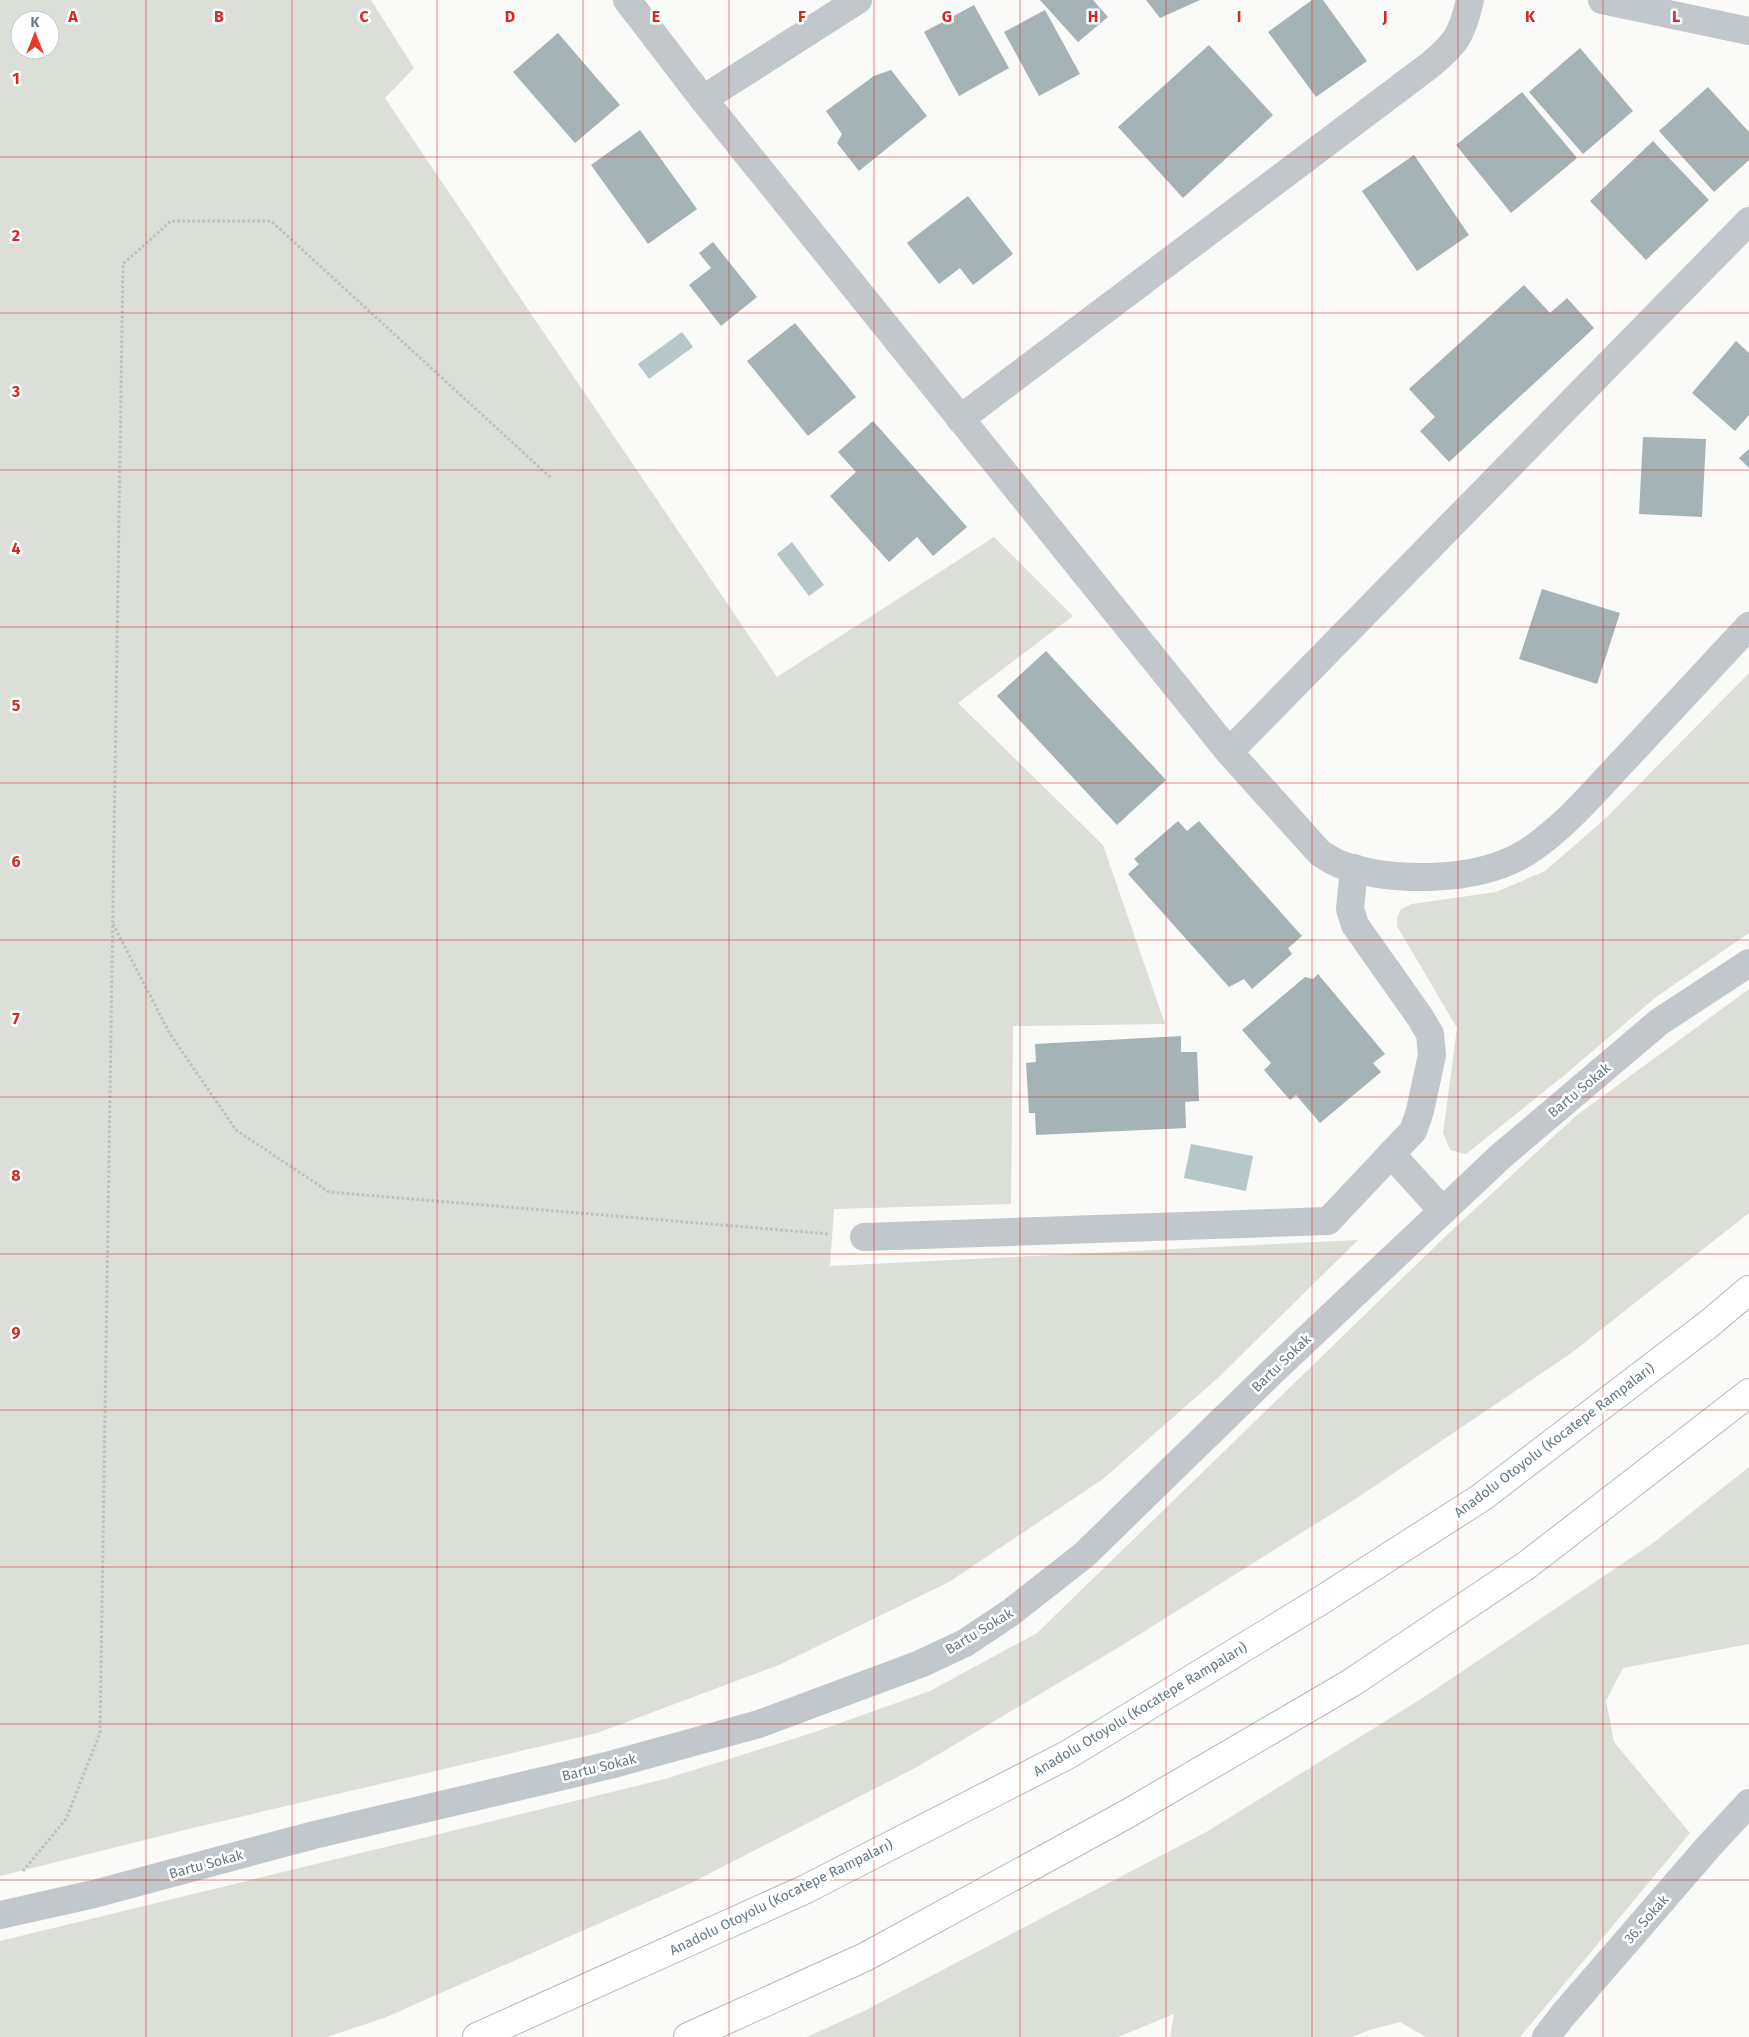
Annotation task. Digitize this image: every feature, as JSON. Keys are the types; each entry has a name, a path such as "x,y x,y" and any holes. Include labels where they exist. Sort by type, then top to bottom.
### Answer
{"highway":[{"name":"Anadolu Otoyolu (Kocatepe Rampaları)","path":"476,2037 806,1889 1069,1754 1320,1601 1482,1497 1710,1323 1749,1290"},
{"path":"688,2037 865,1957 1127,1814 1351,1683 1527,1565 1749,1393"}],"street":[{"path":"627,0 703,99 1229,752 1320,853 1338,864 1371,873 1405,876 1472,874 1498,867 1527,852 1554,831 1590,796 1749,626"},
{"path":"703,99 858,0"},
{"path":"960,419 1437,60 1451,48 1458,37 1464,26 1470,0"},
{"path":"1602,0 1749,31"},
{"path":"1229,752 1749,221"},
{"path":"864,1237 1328,1221 1413,1131 1420,1111 1432,1055 1430,1034 1420,1017 1355,925 1350,909 1354,868"},
{"name":"Bartu Sokak","path":"0,1915 94,1894 314,1835 610,1765 759,1724 920,1664 965,1643 1010,1613 1084,1555 1274,1370 1501,1156 1659,1022 1749,962"},
{"path":"1391,1154 1443,1210"},
{"name":"36. Sokak","path":"1546,2037 1563,2014 1709,1846 1749,1803"}],"path":[{"path":"18,1876 66,1818 100,1733 123,264 171,221 271,221 550,477"},
{"path":"113,924 170,1034 236,1130 329,1192 864,1237"}],"shaded area":[{"path":"0,0 371,0 414,68 385,98 777,677 994,537 1073,616 958,703 1103,845 1165,1024 1013,1026 1011,1204 834,1209 830,1266 1358,1240 1220,1376 1103,1479 949,1582 779,1665 597,1733 197,1827 0,1876"},
{"path":"682,332 693,347 649,379 638,364"},
{"path":"792,542 824,585 809,596 777,554"},
{"path":"1749,673 1749,933 1656,997 1567,1073 1466,1154 1450,1150 1443,1133 1457,1028 1397,926 1397,918 1401,909 1412,904 1496,892 1545,871 1606,818"},
{"path":"1749,989 1749,1213 1570,1354 1357,1498 1121,1646 917,1767 691,1883 384,2018 327,2037 0,2037 0,1941 665,1779 812,1733 930,1691 1037,1633 1451,1231 1577,1115"},
{"path":"1191,1144 1253,1156 1246,1191 1184,1178"},
{"path":"1749,1467 1749,1644 1623,1668 1606,1701 1614,1742 1690,1833 1520,2037 1426,2037 1400,2022 1352,2037 1170,2037 1174,2014 1118,2037 807,2037 864,2011 1208,1831 1421,1699 1653,1543"}],"building":[{"path":"1040,0 1093,0 1108,17 1078,42"},
{"path":"1146,0 1200,0 1160,18"},
{"path":"1312,0 1323,0 1367,61 1316,97 1268,32"},
{"path":"974,5 1009,68 959,96 924,32"},
{"path":"1045,10 1080,74 1039,96 1004,32"},
{"path":"558,33 620,105 575,143 513,72"},
{"path":"1209,45 1273,115 1183,198 1118,127"},
{"path":"1580,48 1633,111 1583,154 1529,92"},
{"path":"891,70 927,116 859,171 837,143 842,134 826,111 874,76"},
{"path":"1708,87 1749,132 1749,160 1714,192 1659,131"},
{"path":"1522,92 1577,158 1511,213 1456,145"},
{"path":"640,130 697,209 648,244 591,165"},
{"path":"1653,141 1709,200 1646,260 1590,201"},
{"path":"1414,155 1469,235 1417,271 1362,191"},
{"path":"968,196 1013,254 973,285 960,268 939,284 907,243"},
{"path":"713,242 757,297 721,326 689,285 711,268 699,253"},
{"path":"1524,285 1550,313 1567,298 1594,328 1449,462 1420,431 1435,417 1409,389"},
{"path":"795,323 856,397 808,436 747,361"},
{"path":"1736,341 1749,353 1749,415 1735,431 1692,393"},
{"path":"873,421 967,527 933,556 917,537 889,562 830,496 856,472 838,452"},
{"path":"1643,437 1706,439 1702,517 1639,514"},
{"path":"1749,449 1749,468 1739,458"},
{"path":"1542,589 1620,613 1597,684 1519,659"},
{"path":"1046,651 1166,780 1117,825 997,696"},
{"path":"1178,821 1187,831 1199,821 1302,936 1288,948 1292,954 1252,989 1244,979 1229,987 1128,874 1139,864 1134,859"},
{"path":"1318,974 1385,1054 1373,1063 1381,1072 1320,1123 1296,1095 1290,1100 1264,1070 1271,1063 1242,1030 1305,977 1313,979"},
{"path":"1181,1036 1181,1052 1197,1052 1199,1101 1185,1102 1186,1128 1036,1135 1035,1113 1029,1113 1026,1063 1036,1062 1035,1044"}]}
